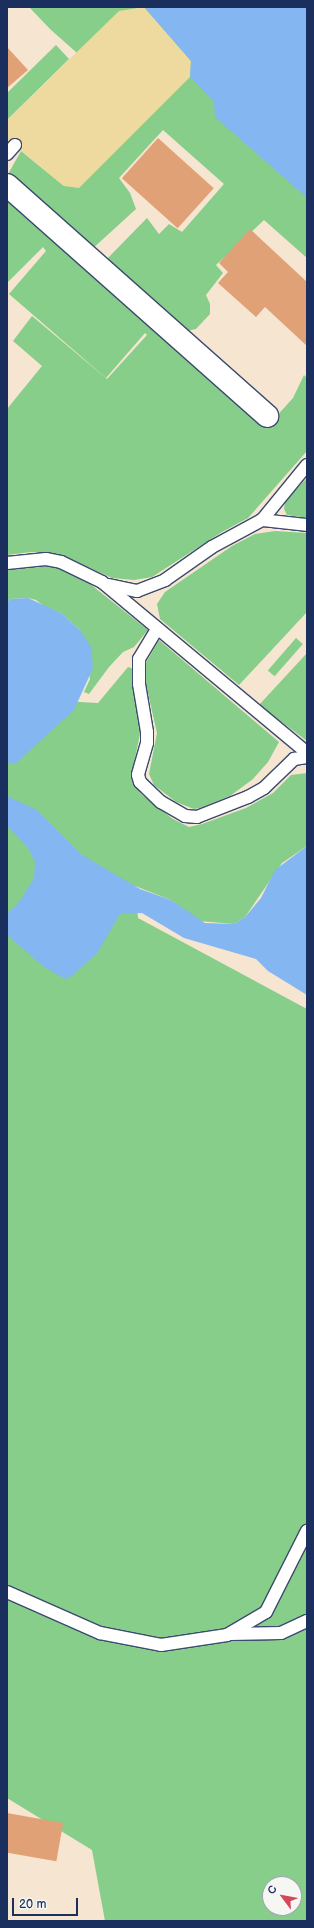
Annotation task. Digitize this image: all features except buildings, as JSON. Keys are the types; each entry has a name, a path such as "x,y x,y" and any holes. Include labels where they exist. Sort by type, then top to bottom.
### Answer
{"street":[{"path":"7,185 267,416"}],"lane":[{"path":"7,563 46,559 61,562 102,582 124,590 146,589 165,580 212,547 262,520 307,465"},
{"path":"262,520 307,525"},
{"path":"102,582 307,753"},
{"path":"157,629 139,660 139,684 147,737 138,775 140,782 161,802 185,816 197,817 248,797 264,788 294,759 307,757"},
{"path":"226,1634 266,1612 307,1531"},
{"path":"7,1592 100,1633 161,1645 226,1634 281,1633 307,1621"}],"green space":[{"path":"29,7 307,7 307,258 264,220 216,265 223,273 206,295 210,304 210,314 196,329 183,332 106,260 147,218 159,234 169,224 182,232 224,184 163,130 119,178 130,193 136,209 91,250 7,176 21,151 64,186 149,117 50,29"},
{"path":"56,45 69,59 7,120 7,93"},
{"path":"7,198 273,420 293,398 304,375 307,378 307,451 248,518 222,532 152,577 134,580 112,578 59,554 31,552 7,555 7,409 42,366 13,341 32,316 107,379 147,335 145,333 106,378 9,294 46,251 43,247 7,283"},
{"path":"307,478 307,518 287,515 284,509 285,501"},
{"path":"275,531 307,533 307,612 239,685 160,619 157,604 165,592 232,546 255,534"},
{"path":"52,566 80,576 148,630 134,647 123,652 109,667 89,694 84,692 90,679 80,630 61,613 44,606 36,600 28,598 10,599 7,602 7,570"},
{"path":"296,638 303,644 275,676 268,670"},
{"path":"159,640 279,742 268,762 253,779 230,796 200,808 194,809 176,802 154,785 149,774 157,733 145,680 144,666"},
{"path":"307,653 307,741 259,705"},
{"path":"128,667 134,669 141,729 131,778 141,794 173,819 189,827 202,824 246,808 273,793 291,775 307,773 307,846 282,863 245,917 234,924 199,921 171,900 135,886 138,918 307,1009 307,1921 105,1921 92,1850 7,1798 7,698 98,703"}],"sand":[{"path":"144,7 191,61 190,77 79,188 64,186 7,139 7,120 119,11"}],"water":[{"path":"144,7 307,7 307,198 215,117 214,102 190,77 191,61"},
{"path":"28,598 61,613 80,630 91,647 93,668 74,710 15,764 7,762 7,602 10,599"},
{"path":"7,796 37,810 82,855 140,889 171,900 205,923 234,924 245,917 261,898 275,870 307,846 307,995 268,971 256,959 184,938 142,913 120,914 98,952 72,976 65,979 44,967 7,935 7,914 20,901 34,878 35,862 28,848 7,826"}]}
